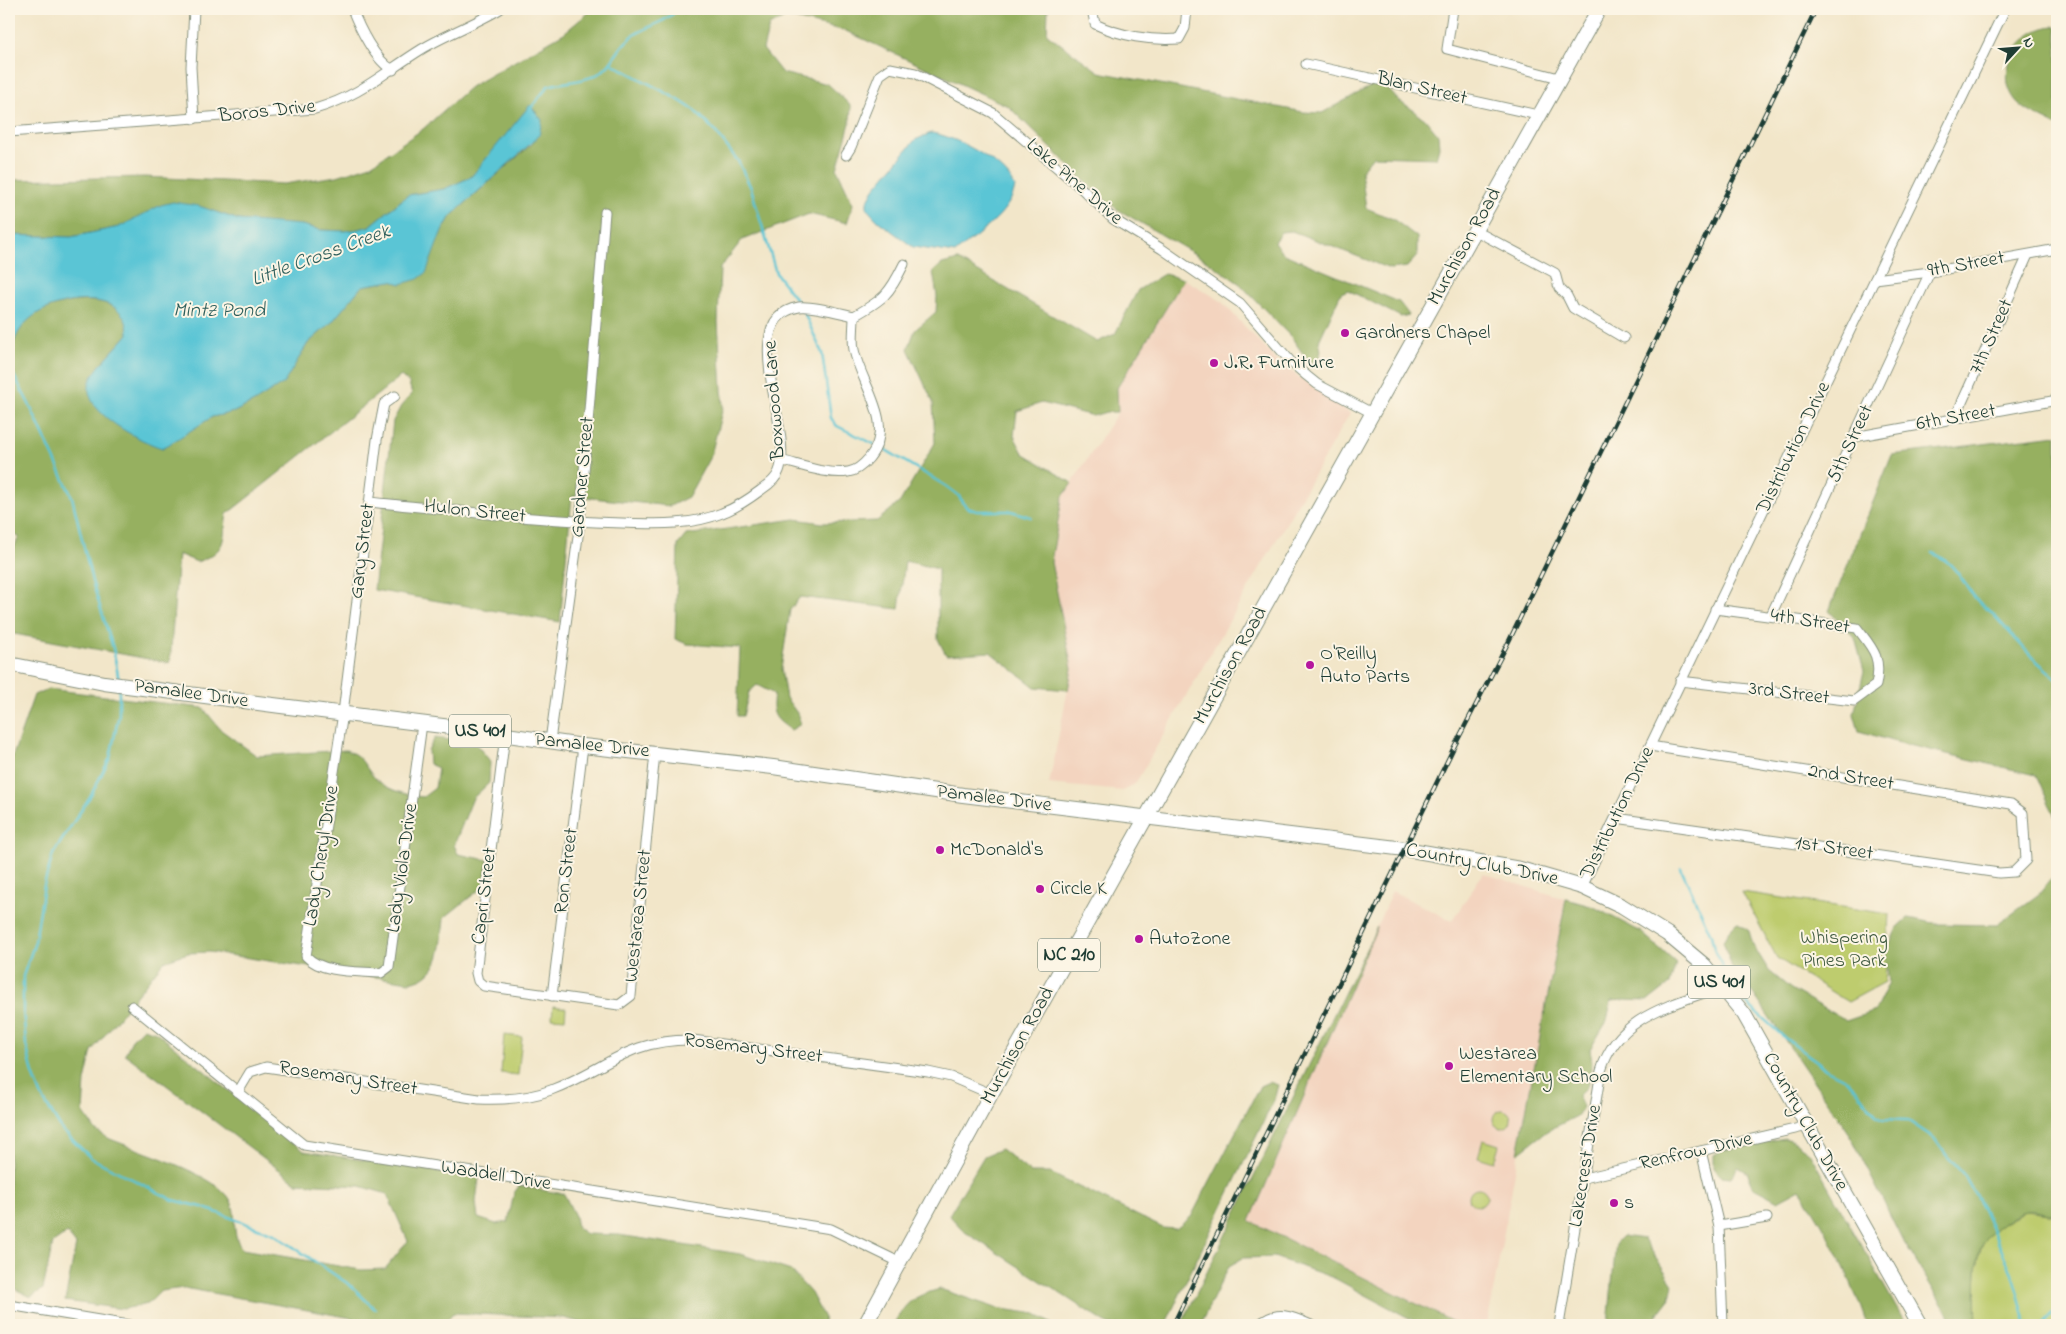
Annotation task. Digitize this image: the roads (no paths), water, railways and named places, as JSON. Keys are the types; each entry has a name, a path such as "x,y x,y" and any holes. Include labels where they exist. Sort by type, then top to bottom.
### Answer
{"main road":[{"name":"Murchison Road","path":"865,1325 991,1094 1599,9"},
{"name":"Pamalee Drive","path":"9,664 96,681 505,736 782,768 963,795 1148,816"},
{"name":"Country Club Drive","path":"1148,816 1404,849 1520,869 1582,887 1622,906 1667,934 1686,949 1723,986 1744,1014 1920,1325"}],"street":[{"path":"194,9 191,66 194,119"},
{"path":"352,9 365,37 386,66 393,70"},
{"name":"Boros Drive","path":"9,132 315,109 354,94 424,48 478,22 500,9"},
{"path":"1092,9 1095,24 1113,32 1166,40 1179,39 1185,28 1187,9"},
{"path":"1453,9 1447,49 1559,78"},
{"name":"Distribution Drive","path":"1582,887 2005,9"},
{"name":"Blan Street","path":"1306,64 1538,115"},
{"name":"Lake Pine Drive","path":"846,156 880,74 890,68 915,73 993,113 1081,188 1113,219 1162,249 1240,304 1292,363 1312,380 1372,413"},
{"name":"Gardner Street","path":"550,741 580,522 605,212"},
{"path":"1474,230 1555,273 1559,288 1567,296 1573,308 1624,338"},
{"name":"9th Street","path":"1875,279 1930,272 2057,249"},
{"name":"7th Street","path":"1955,418 2028,255"},
{"path":"780,460 830,471 849,472 862,466 874,452 881,431 879,415 858,366 854,348 854,316 879,302 892,290 904,264"},
{"name":"5th Street","path":"1771,615 1930,272"},
{"name":"Boxwood Lane","path":"580,522 670,524 722,514 766,486 779,471 782,447 768,337 774,322 784,310 801,306 854,316"},
{"name":"Gary Street","path":"343,713 384,404 395,396"},
{"name":"6th Street","path":"1854,437 2052,401 2057,398"},
{"name":"Hulon Street","path":"370,502 580,522"},
{"name":"4th Street","path":"1715,609 1858,628 1876,652 1879,669"},
{"name":"3rd Street","path":"1680,682 1854,701 1876,685 1879,669"},
{"name":"Lady Cheryl Drive","path":"343,713 306,956 313,964 346,970"},
{"name":"Lady Viola Drive","path":"346,970 381,973 389,967 422,724"},
{"name":"Capri Street","path":"505,736 476,973 478,981 484,986 552,996"},
{"name":"Ron Street","path":"552,996 583,746"},
{"name":"2nd Street","path":"1650,746 2011,804 2024,813 2025,839"},
{"name":"Westarea Street","path":"552,996 619,1005 631,996 655,753"},
{"name":"1st Street","path":"1616,818 2000,873 2014,872 2026,860 2025,839"},
{"name":"Lakecrest Drive","path":"1559,1325 1601,1071 1605,1059 1616,1039 1634,1023 1644,1017 1723,986"},
{"name":"Waddell Drive","path":"132,1006 304,1145 831,1229 899,1262"},
{"name":"Rosemary Street","path":"238,1092 250,1072 266,1067 470,1097 515,1098 550,1091 640,1046 657,1042 684,1040 928,1072 968,1082 991,1094"},
{"name":"Renfrow Drive","path":"1584,1178 1808,1126"},
{"path":"1701,1150 1719,1226 1722,1325"},
{"path":"1719,1226 1767,1218"},
{"path":"9,1305 129,1325"},
{"path":"1258,1325 1267,1318 1285,1315 1311,1325"}],"water":[{"name":"Mintz Pond","path":"530,105 542,120 539,136 451,216 441,233 426,273 418,279 401,284 391,281 362,286 332,322 308,343 284,383 234,412 212,417 162,448 126,431 101,413 93,402 89,391 94,373 128,334 125,319 116,309 104,303 89,300 73,301 42,311 31,318 20,331 14,343 9,361 9,235 71,237 119,227 161,205 173,202 199,206 239,220 302,225 321,230 345,231 359,229 370,226 408,195 444,189 471,177"},
{"path":"931,133 953,139 979,152 1002,169 1015,187 1012,197 999,216 955,253 913,247 878,221 867,209 867,202 874,189 915,140"}],"waterway":[{"name":"Little Cross Creek","path":"531,108 548,86 586,79 603,71 631,37 672,15 678,9"},
{"path":"611,63 694,110 714,130 738,161 751,188 776,273 800,305"},
{"path":"803,310 822,353 831,418 837,426 874,444"},
{"path":"9,366 29,404 72,497 92,581 113,648 119,681"},
{"path":"879,446 946,486 958,495 967,508 977,511 1011,511 1031,517"},
{"path":"1932,553 1950,564 1982,605 1990,611 2032,657 2057,679"},
{"path":"119,689 119,714 110,758 91,795 53,854 44,885 35,942 23,976 26,1044 33,1074 42,1097 62,1130 91,1158 173,1200 202,1207 274,1234 350,1285 375,1309"},
{"path":"1681,868 1711,935 1714,949 1722,963 1725,982"},
{"path":"1735,993 1786,1039 1825,1069 1845,1079 1855,1088 1876,1115 1883,1119 1907,1120 1934,1138 1965,1176 1981,1205 2012,1273 2027,1325"},
{"path":"2042,1325 2057,1309"}],"railway":[{"path":"1173,1325 1454,747 1509,641 1816,9"}],"place":[{"name":"Gardners Chapel","path":"1345,333"},
{"name":"J.R. Furniture","path":"1214,363"},
{"name":"O'Reilly Auto Parts","path":"1310,665"},
{"name":"McDonald's","path":"940,850"},
{"name":"Circle K","path":"1040,889"},
{"name":"AutoZone","path":"1139,939"},
{"name":"Westarea Elementary School","path":"1449,1066"},
{"name":"s","path":"1614,1203"}],"park label":[{"name":"Whispering Pines Park","path":"1844,950"}]}
